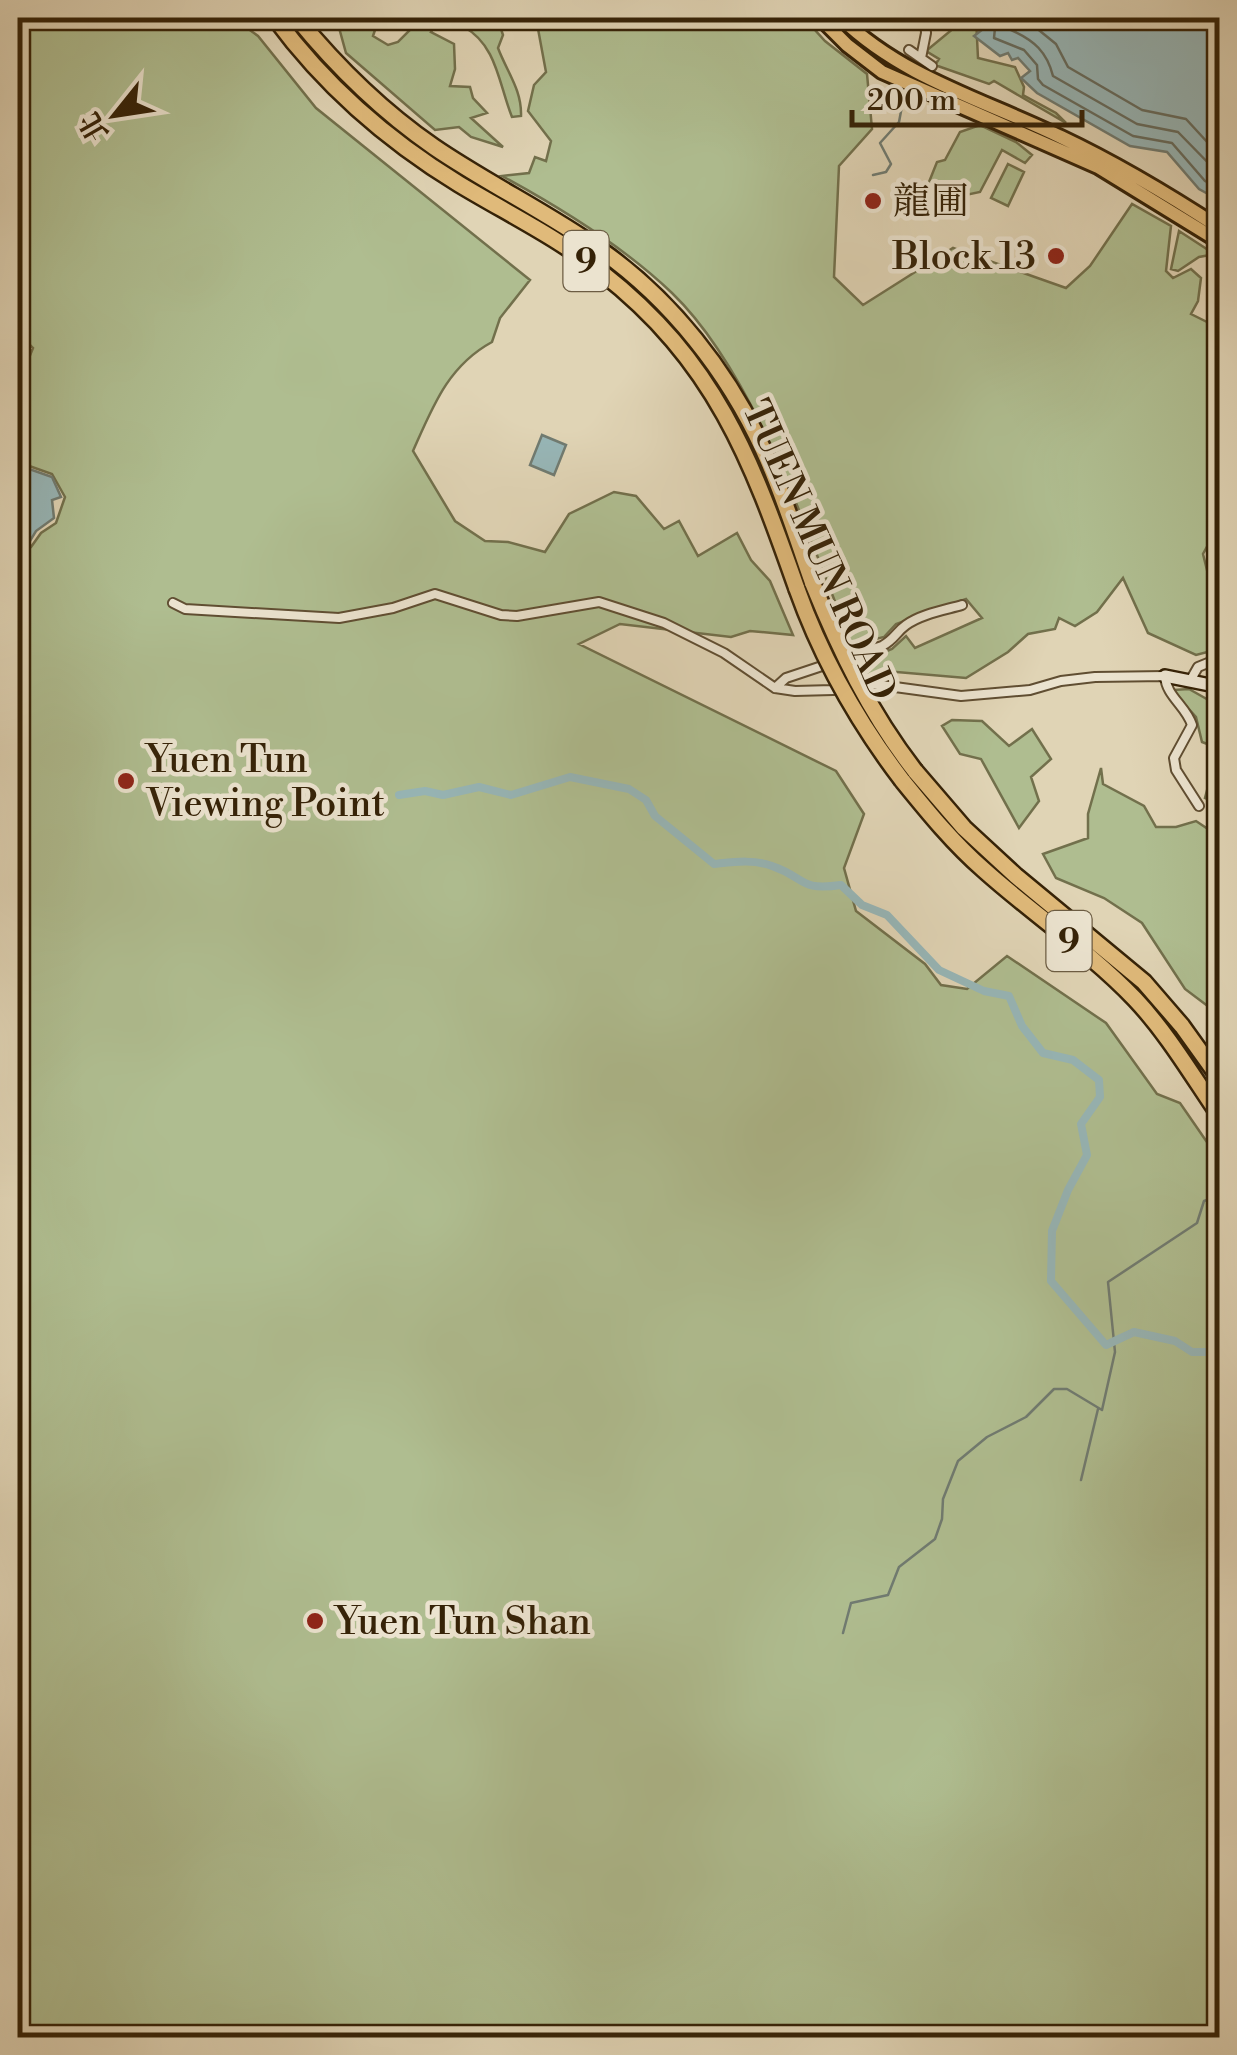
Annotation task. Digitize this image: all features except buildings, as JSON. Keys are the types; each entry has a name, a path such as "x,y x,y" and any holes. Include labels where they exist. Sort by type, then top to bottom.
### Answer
{"highway":[{"name":"TUEN MUN ROAD","path":"275,18 331,85 385,134 446,176 570,250 619,287 663,330 708,385 736,432 805,587"},
{"name":"TUEN MUN ROAD","path":"297,18 337,65 402,123 436,149 602,250 678,320 717,369 754,431 778,486 819,644 847,698 909,775 948,835 980,868 1134,999 1168,1039 1220,1116"},
{"name":"TUEN MUN ROAD","path":"909,775 977,840 1144,982 1220,1079"}],"main road":[{"path":"820,18 882,72 1098,167 1220,242"},
{"path":"841,18 866,40 922,76 1102,157 1220,228"}],"street":[{"path":"921,58 926,18"},
{"path":"861,25 866,40"},
{"path":"909,50 932,66"},
{"path":"173,603 184,609 339,618 393,608 434,594 508,615 599,602 664,623 724,653 775,688 819,691 873,684 961,696 1030,690 1096,677 1165,676 1220,687"},
{"path":"775,688 786,678 882,646 895,639 910,622 962,605"},
{"path":"1190,681 1198,667 1220,658"},
{"path":"1165,676 1166,688 1182,705 1192,725 1174,758 1176,770 1199,806"}],"green space":[{"path":"18,18 233,18 258,36 316,108 530,280 500,318 492,342 464,363 443,389 413,451 455,521 485,541 508,542 545,552 569,514 614,492 636,496 664,529 679,521 698,556 737,533 751,560 770,581 793,635 750,631 731,637 620,624 579,644 836,771 864,814 844,868 856,911 925,964 941,985 967,989 1007,956 1106,1023 1157,1094 1180,1103 1220,1161 1219,2037 18,2037 18,549 31,547 41,533 56,523 65,497 52,474 18,462 18,385 33,348 18,333"},
{"path":"318,18 379,18 373,36 388,45 398,42 415,25 413,18 442,18 431,32 454,44 455,69 450,86 470,87 473,98 487,113 471,118 503,147 471,137 459,127 435,130 346,53 338,24"},
{"path":"474,18 500,26 503,35 498,48 517,89 521,116 512,117 490,55 484,44 464,27"},
{"path":"536,18 711,18 719,23 750,18 804,18 825,41 867,74 872,129 839,166 834,277 863,305 953,248 1066,288 1090,266 1132,204 1171,226 1166,271 1173,278 1191,269 1201,278 1198,301 1191,314 1219,328 1219,537 1213,536 1203,554 1208,574 1219,583 1219,649 1196,655 1148,633 1123,578 1097,612 1075,626 1059,618 1055,629 1028,634 1008,652 966,678 885,671 868,676 862,661 892,649 906,636 915,648 982,618 966,599 896,624 884,637 852,645 777,459 729,367 702,327 672,293 633,259 502,176 529,173 535,157 546,161 551,141 528,111 534,85 546,72"},
{"path":"966,18 976,18 978,58 1015,67 1024,87 1023,95 1066,123 994,81 989,84 935,65 939,59 926,51"},
{"path":"980,125 1016,142 1032,155 1025,163 1002,150 980,192 942,200 923,197 937,162 945,160 960,132"},
{"path":"1008,164 1024,172 1008,206 991,198"},
{"path":"1179,231 1219,257 1219,277 1213,276 1210,255 1199,257 1178,271 1171,269"},
{"path":"1189,689 1219,706 1219,1037 1209,1007 1185,989 1142,923 1104,898 1056,878 1043,854 1088,838 1088,814 1101,768 1103,784 1144,806 1156,827 1196,821 1208,829 1218,816 1217,803 1205,798 1218,748 1202,742 1196,717 1172,690"},
{"path":"952,720 982,721 1009,746 1032,729 1051,759 1031,777 1039,801 1019,828 981,759 960,754 942,726"}],"water":[{"path":"986,18 1219,18 1219,200 1199,189 1167,152 1130,146 1037,93 1021,78 1030,71 1018,58 1012,60 1008,53 1000,56 974,36 987,26"},
{"path":"542,435 566,445 554,475 530,465"},
{"path":"18,465 52,477 61,497 52,500 54,518 36,531 30,541 18,544"}],"waterway":[{"path":"873,175 886,172 891,164 880,143 899,122 902,106"},
{"path":"399,795 425,791 443,795 479,787 511,795 570,777 629,789 646,800 655,816 714,864 757,862 810,885 841,885 862,905 887,915 939,970 984,991 1009,996 1022,1026 1043,1053 1073,1060 1099,1080 1100,1097 1081,1124 1087,1155 1052,1231 1051,1281 1106,1345 1134,1332 1175,1341 1192,1352 1220,1352"},
{"path":"843,1633 851,1603 888,1595 899,1567 935,1539 943,1499 958,1461 987,1437 1026,1417 1054,1389 1067,1389 1102,1410 1115,1352 1108,1282 1197,1223 1204,1201 1218,1196"},
{"path":"1081,1480 1098,1409"}],"place":[{"name":"龍圃","path":"873,201"},
{"name":"Block 13","path":"1056,256"},
{"name":"Yuen Tun Viewing Point","path":"126,781"},
{"name":"Yuen Tun Shan","path":"315,1621"}]}
